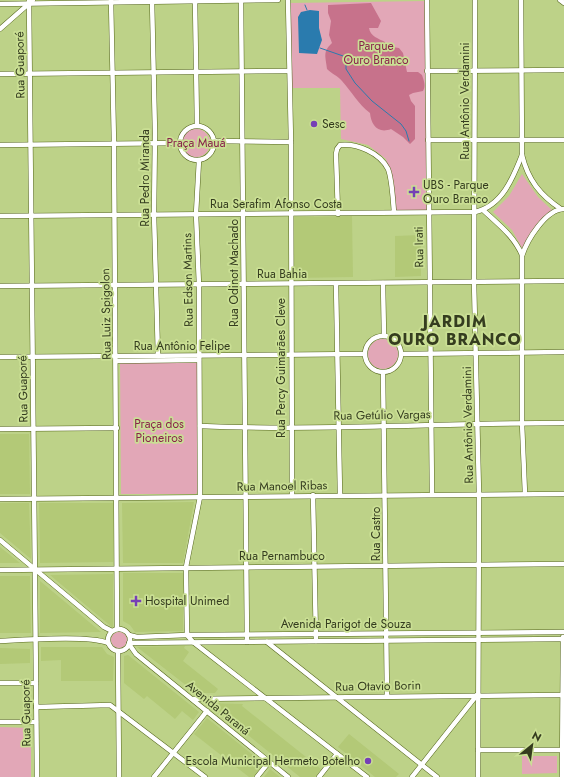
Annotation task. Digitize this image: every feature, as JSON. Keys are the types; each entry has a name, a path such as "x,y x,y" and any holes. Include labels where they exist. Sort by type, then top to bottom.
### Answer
{"street":[{"name":"Rua Odinot Machado","path":"241,0 244,142 243,214 245,285 247,642"},
{"path":"0,4 30,1 278,0"},
{"name":"Rua Percy Guimarães Cleve","path":"288,0 291,142 290,214 292,496"},
{"name":"Rua Irati","path":"427,0 432,494"},
{"name":"Rua Antônio Verdamini","path":"475,0 474,282 479,494 477,695 478,777"},
{"path":"521,0 520,139 522,155 525,170 538,191 548,201 562,209"},
{"path":"560,0 564,3"},
{"path":"0,28 30,1"},
{"name":"Rua Guaporé","path":"30,1 30,216 36,570 37,777"},
{"name":"Rua Luiz Spigolon","path":"111,1 115,214 117,629"},
{"name":"Rua Pedro Miranda","path":"152,1 155,144 154,214 158,356"},
{"path":"195,1 197,126"},
{"path":"428,71 520,69 564,70"},
{"path":"0,74 289,71"},
{"path":"197,126 207,128 213,136 214,141 210,154 199,160 188,157 181,149 180,144 184,131 197,126"},
{"path":"428,140 564,140"},
{"path":"214,141 291,142"},
{"path":"0,145 180,144"},
{"path":"338,214 336,154 340,144 348,144 367,150 380,159 388,170 394,212"},
{"name":"Rua Serafim Afonso Costa","path":"0,216 475,212 483,210 503,194 510,183 522,155"},
{"name":"Rua Edson Martins","path":"187,635 186,567 200,497 199,285 196,214 199,160"},
{"path":"525,494 522,423 522,256 536,228 550,215 562,209"},
{"path":"483,210 510,234 522,256"},
{"name":"Rua Bahia","path":"0,286 564,281"},
{"path":"383,283 384,336"},
{"path":"336,284 340,495"},
{"path":"384,336 389,337 398,344 401,354 398,365 394,369 383,372 372,369 368,365 365,348 372,339 384,336"},
{"path":"401,354 564,352"},
{"name":"Rua Antônio Felipe","path":"0,357 199,358 245,355 365,354"},
{"name":"Rua Antônio Felipe","path":"116,358 158,356 199,358"},
{"name":"Rua Castro","path":"383,372 386,494 387,696"},
{"name":"Rua Getúlio Vargas","path":"200,426 245,428 478,423 564,423"},
{"path":"0,429 117,428"},
{"name":"Rua Manoel Ribas","path":"0,499 386,494 564,494"},
{"path":"313,496 316,641"},
{"path":"0,540 104,627 112,631"},
{"name":"Rua Pernambuco","path":"0,570 564,564"},
{"path":"119,777 118,710 120,651 129,643 129,635 125,630 117,629 112,631 108,638 108,643 111,648 120,651"},
{"path":"562,777 563,632"},
{"name":"Avenida Parigot de Souza","path":"129,635 137,637 187,635 563,632"},
{"path":"187,635 193,642 367,777"},
{"path":"267,635 267,642 337,696 437,777"},
{"name":"Avenida Parigot de Souza","path":"129,643 563,639"},
{"path":"0,641 99,640 108,643"},
{"name":"Avenida Paraná","path":"129,643 136,654 288,777"},
{"name":"Avenida Paraná","path":"120,651 136,654"},
{"path":"0,682 36,683"},
{"path":"412,777 477,695"},
{"name":"Rua Otavio Borin","path":"193,699 337,696 563,695"},
{"path":"36,707 110,706 118,710 205,777"},
{"path":"154,777 207,711"},
{"path":"0,722 36,722"},
{"path":"478,750 562,750"},
{"path":"319,777 337,754"},
{"path":"257,777 269,762"}],"shaded area":[{"path":"352,216 353,277 294,278 293,217"},
{"path":"421,235 421,276 395,277 395,236"},
{"path":"0,434 29,434 30,494 0,494"},
{"path":"194,502 183,563 123,563 122,503"},
{"path":"0,503 29,503 31,559 0,533"},
{"path":"39,503 113,503 113,562 40,563"},
{"path":"0,547 20,563 0,563"},
{"path":"123,573 183,573 183,631 135,632 130,625 123,621"},
{"path":"113,574 113,628 50,575"},
{"path":"0,576 30,576 31,633 0,633"},
{"path":"40,581 101,632 40,633"},
{"path":"185,646 184,648 189,652 183,661 218,689 215,693 196,693 137,647"},
{"path":"41,647 102,647 107,654 114,657 113,681 61,681 61,660 41,661"},
{"path":"0,648 30,649 30,663 0,664"},
{"path":"128,655 199,712 193,720 182,711 175,719 147,696 144,699 124,683 124,656"},
{"path":"208,703 243,704 242,706 321,769 315,777 300,777"},
{"path":"207,718 264,764 253,777 249,777 194,734"},
{"name":"Escola Municipal Hermeto Botelho","path":"349,734 399,774 396,777 375,777 338,747"},
{"path":"270,769 280,777 264,777"}],"green space":[{"name":"Parque Ouro Branco","path":"426,1 428,210 396,210 386,159 368,145 341,139 340,88 292,88 290,3"},
{"path":"371,3 381,21 378,28 369,28 371,33 375,37 385,42 387,49 392,47 399,48 403,53 407,72 418,72 422,75 425,85 423,91 409,95 415,106 415,139 410,144 391,129 382,130 376,127 372,121 370,113 346,85 327,69 326,52 332,43 329,35 331,21 328,13 328,5"},
{"name":"Praça Mauá","path":"196,129 202,130 206,133 209,137 209,149 206,153 202,156 196,157 190,156 186,153 183,149 182,143 183,137 186,133 190,130"},
{"path":"522,174 538,197 553,211 538,223 522,248 512,230 493,212 509,196"},
{"path":"383,339 394,343 398,354 394,365 383,369 372,365 368,354 372,343"},
{"name":"Praça dos Pioneiros","path":"120,362 197,363 198,491 196,494 121,494"},
{"path":"116,632 122,632 127,637 125,646 122,648 116,648 111,643 111,637"},
{"path":"0,727 31,728 31,777 0,777"},
{"path":"522,756 557,756 557,773 522,774"}],"water":[{"path":"310,10 319,11 319,28 322,40 317,54 299,53 298,17 301,12"}],"waterway":[{"path":"305,5 307,10"},
{"path":"320,48 346,57 346,69 355,83 372,101 401,124 406,131 409,141"}],"place":[{"name":"Sesc","path":"314,124"},
{"name":"UBS - Parque Ouro Branco","path":"414,192"},
{"name":"Hospital Unimed","path":"136,601"},
{"name":"Escola Municipal Hermeto Botelho","path":"368,761"}],"district":[{"name":"JARDIM OURO BRANCO","path":"455,330"}]}
